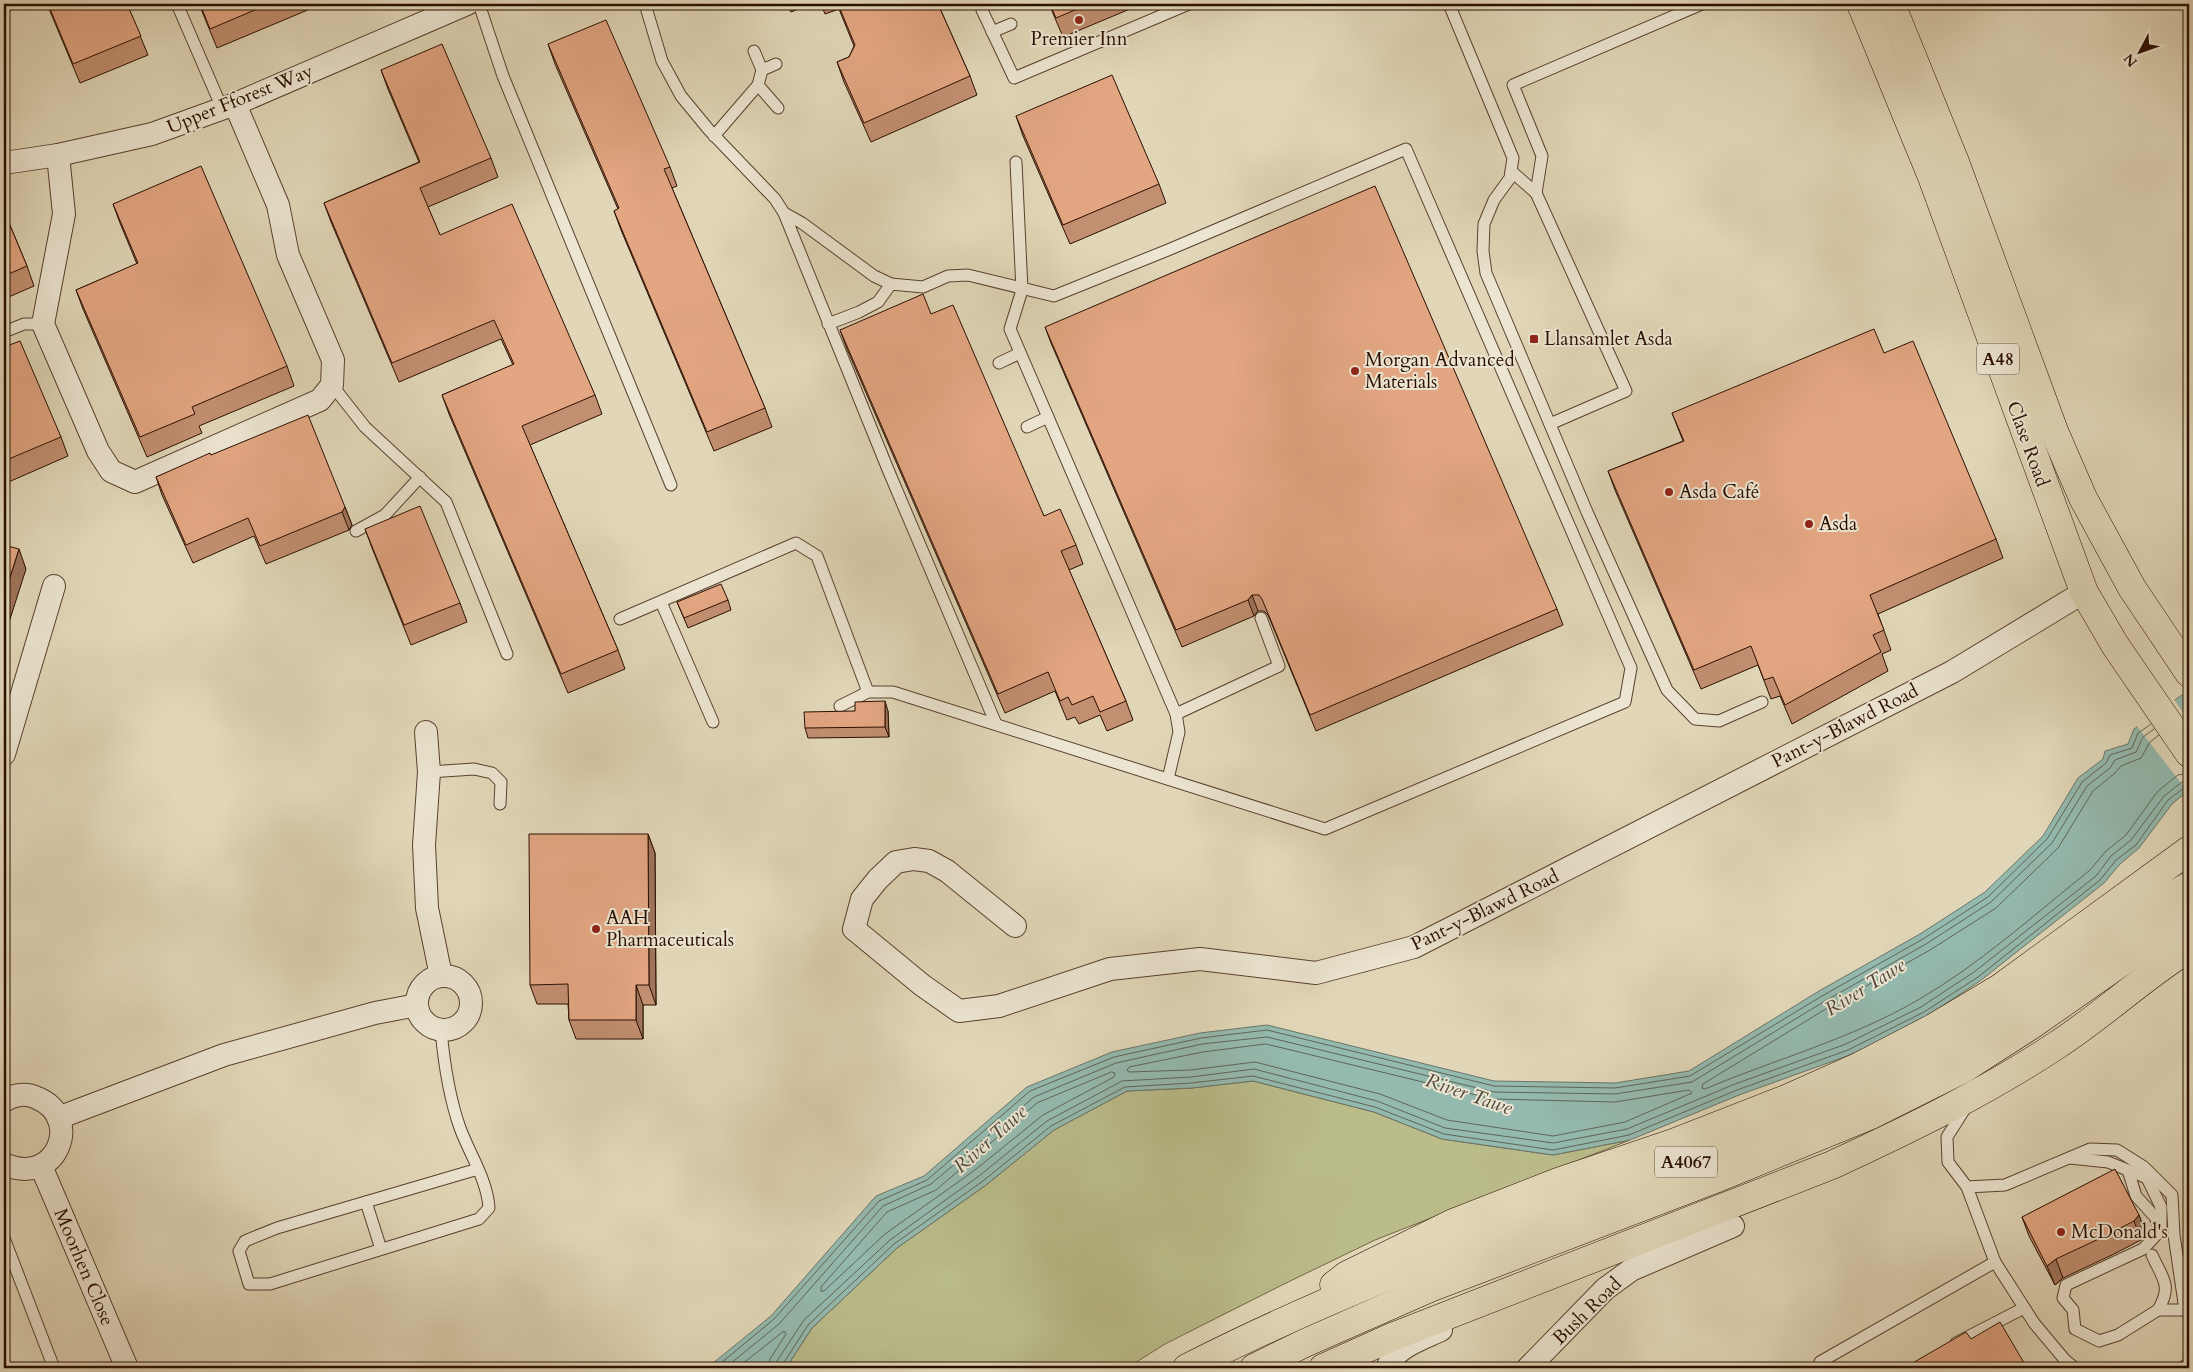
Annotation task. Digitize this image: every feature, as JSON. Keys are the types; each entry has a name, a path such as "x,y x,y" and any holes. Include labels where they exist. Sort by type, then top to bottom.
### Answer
{"main road":[{"name":"Clase Road","path":"1861,4 1932,177 2084,592 2114,645 2189,753"},
{"name":"Clase Road","path":"1891,4 1955,162 2054,431 2083,498 2132,588 2189,673"},
{"path":"1289,1320 1347,1275 1453,1223 1558,1182 1673,1143 1786,1099 1860,1066 1924,1033 2000,988 2189,850"},
{"name":"A4067","path":"1187,1368 1289,1320 1419,1264 1746,1140 1858,1093 1947,1048 2004,1013 2158,903 2189,886"},
{"name":"A4067","path":"1254,1368 1305,1343 1430,1288 1724,1176 1871,1115 1963,1069 2030,1026 2189,915"},
{"path":"1322,1368 1392,1337 1832,1165 1972,1096 2059,1044 2161,966 2189,948"}],"street":[{"name":"Upper Fforest Way","path":"4,163 58,155 152,134 228,106 467,4"},
{"path":"58,155 64,214 43,324 98,451 111,472 135,482 320,400 332,385 333,360 288,255 278,205 228,106"},
{"path":"4,754 11,705 54,586"},
{"name":"Pant-y-Blawd Road","path":"1015,926 947,871 929,861 914,859 896,862 878,878 862,899 854,929 922,985 959,1011 999,1006 1110,969 1200,958 1316,973 1414,947 1952,672 2084,592"},
{"path":"426,732 429,772 424,845 427,908 441,976"},
{"path":"441,976 458,979 465,985 472,1002 470,1011 459,1026 441,1030 425,1022 420,1014 418,1005 418,995 423,986 431,979 441,976"},
{"path":"58,1118 224,1055 375,1013 418,1005"},
{"path":"4,1164 15,1169 28,1170 41,1166 54,1155 60,1144 61,1131 54,1110 44,1101 32,1096 5,1097"},
{"name":"Moorhen Close","path":"41,1166 127,1368"},
{"name":"Bush Road","path":"1528,1368 1605,1289 1631,1270 1734,1226"},
{"path":"1387,1368 1389,1362 1401,1350 1540,1280"}],"lane":[{"path":"177,4 228,106"},
{"path":"479,4 503,76 671,485"},
{"path":"645,4 662,61 681,96 714,136 776,199 784,213 828,324 996,724"},
{"path":"982,10 1014,78 1189,4"},
{"path":"1449,4 1513,158 1510,178 1494,200 1484,224 1482,251 1486,273 1667,690 1695,719 1719,721 1762,702"},
{"path":"1536,193 1542,156 1513,85 1702,4"},
{"path":"992,32 1010,24"},
{"path":"714,136 758,85 762,70 754,51"},
{"path":"762,70 776,64"},
{"path":"758,85 778,108"},
{"path":"784,213 802,223 874,276 892,284 922,287 948,276 968,275 992,279 1022,290 1054,296 1406,149 1631,668 1625,702 1324,829 893,692 868,692 840,706"},
{"path":"1016,162 1022,290 1010,329 1176,714 1179,732 1168,779"},
{"path":"1511,171 1536,193 1626,391 1550,424"},
{"path":"828,324 859,312 878,302 892,284"},
{"path":"4,332 24,324 43,324"},
{"path":"999,363 1020,353"},
{"path":"332,385 365,427 446,502 507,654"},
{"path":"1027,426 1048,417"},
{"path":"356,531 385,515 420,477"},
{"path":"620,619 796,543 817,556 868,692"},
{"path":"661,602 713,722"},
{"path":"1176,714 1279,666 1260,618"},
{"path":"429,772 474,769 492,773 501,782 500,804"},
{"path":"441,1030 444,1063 460,1128 488,1191 489,1208 478,1219 270,1284 250,1284 239,1251 246,1241 277,1228 478,1170"},
{"path":"1972,1096 1947,1137 1948,1162 1967,1187 1995,1262 2024,1308 2052,1345 2075,1368"},
{"path":"1967,1187 2005,1185 2090,1149 2116,1150 2144,1167 2172,1195 2174,1235 2187,1313 2158,1310"},
{"path":"2070,1158 2108,1162 2147,1178 2161,1208 2160,1230 2143,1249 2066,1285 2063,1298 2074,1310 2075,1329 2099,1341 2118,1335 2158,1310 2166,1297 2166,1283 2152,1255"},
{"path":"2128,1170 2136,1196 2155,1217 2160,1230"},
{"path":"366,1202 381,1249"},
{"path":"4,1238 54,1368"},
{"path":"1824,1368 1820,1362 1995,1262"},
{"path":"1949,1347 2024,1308"},
{"path":"2182,1368 2189,1363"}],"green space":[{"path":"1253,1081 1374,1112 1442,1139 1553,1155 1630,1140 1375,1240 1165,1344 1127,1368 786,1368 812,1328 897,1248 986,1185 1054,1130 1127,1091 1192,1088"}],"water":[{"name":"River Tawe","path":"2189,690 2189,790 2172,804 2139,848 2120,864 2104,883 1980,981 1927,1016 1850,1055 1739,1095 1630,1140 1553,1155 1442,1139 1374,1112 1253,1081 1192,1088 1127,1091 1054,1130 986,1185 897,1248 812,1328 786,1368 707,1368 771,1316 876,1196 924,1176 1027,1087 1112,1052 1200,1033 1267,1025 1494,1081 1615,1083 1689,1071 1819,991 1920,934 1985,892 2043,836 2078,778 2103,759 2105,751 2128,744 2134,729"}],"pier":[{"path":"2173,698 2189,720 2188,792 2136,725"}],"building":[{"path":"48,4 127,4 141,36 73,64"},
{"path":"200,4 269,4 210,29"},
{"path":"838,4 938,4 970,76 864,123 837,62 849,57 855,45"},
{"path":"1050,4 1089,4 1056,18"},
{"path":"606,20 670,167 664,169 765,408 707,432 614,211 619,208 548,44"},
{"path":"442,44 491,158 420,188 440,235 512,204 595,395 522,426 618,650 561,674 442,395 514,364 494,320 392,363 324,203 420,162 381,70"},
{"path":"1112,75 1159,184 1063,225 1016,116"},
{"path":"201,166 287,366 192,407 195,414 140,437 76,290 138,263 113,204"},
{"name":"Morgan Advanced Materials","path":"1375,186 1557,609 1310,715 1259,595 1252,595 1248,600 1176,630 1045,327"},
{"path":"4,211 27,266 4,276"},
{"path":"923,294 931,314 953,305 1044,516 1060,509 1076,545 1061,551 1126,701 1100,712 1093,696 1072,705 1068,697 1060,701 1048,672 998,694 840,330"},
{"name":"Asda","path":"1874,329 1884,353 1913,341 1996,539 1870,595 1884,630 1873,635 1881,652 1785,705 1773,677 1764,680 1751,646 1694,670 1608,471 1684,441 1672,413"},
{"path":"20,341 61,437 4,461 4,347"},
{"path":"308,415 345,507 342,512 260,546 248,518 186,545 156,477 210,453 211,455"},
{"path":"420,506 460,603 404,625 365,529"},
{"path":"4,545 19,549 4,596"},
{"path":"721,584 728,600 684,618 677,602"},
{"path":"885,701 885,727 805,728 804,712 855,711 855,702"},
{"name":"AAH Pharmaceuticals","path":"529,834 648,834 649,985 636,985 636,1020 569,1020 568,984 530,985"},
{"path":"2115,1169 2139,1215 2134,1221 2056,1259 2047,1266 2022,1217"},
{"path":"2000,1322 2027,1368 1904,1368 1966,1332 1971,1339"}],"place":[{"name":"Premier Inn","path":"1079,20"},
{"name":"Llansamlet Asda","path":"1534,339"},
{"name":"Morgan Advanced Materials","path":"1355,371"},
{"name":"Asda Café","path":"1669,492"},
{"name":"Asda","path":"1809,524"},
{"name":"AAH Pharmaceuticals","path":"596,929"},
{"name":"McDonald's","path":"2061,1232"}]}
